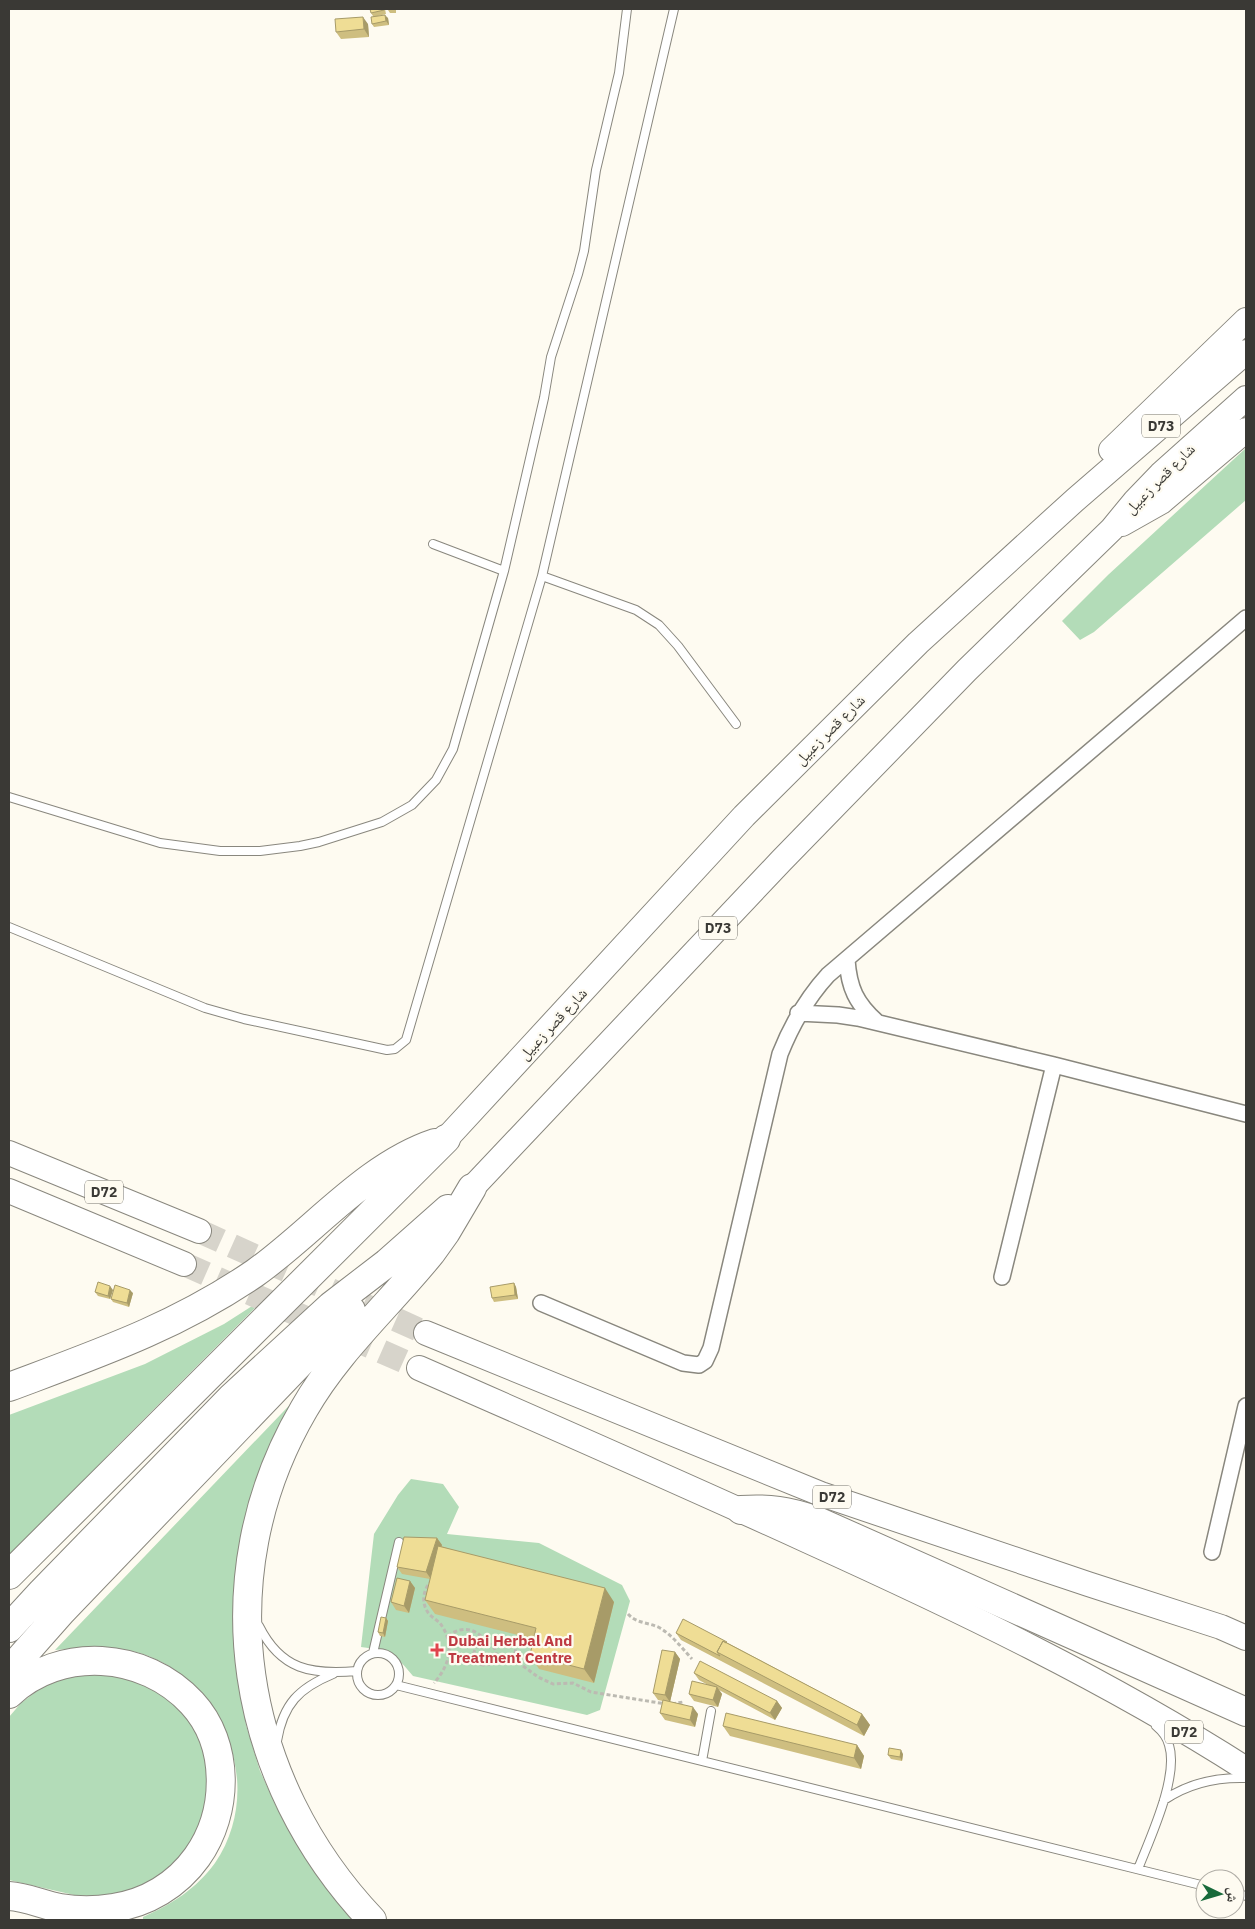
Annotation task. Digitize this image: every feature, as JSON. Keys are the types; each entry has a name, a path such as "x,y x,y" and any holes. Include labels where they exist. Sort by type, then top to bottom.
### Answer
{"highway":[{"path":"9,1387 138,1338 201,1308 257,1271 391,1163 418,1149 446,1140"},
{"path":"13,1571 446,1140"},
{"path":"9,1628 232,1397 332,1306 387,1263 472,1188"},
{"path":"372,1920 335,1878 305,1832 277,1772 256,1702 249,1660 246,1617 255,1530 267,1488 283,1446 304,1407 330,1371 431,1253 472,1188"},
{"path":"9,1671 62,1611 349,1313 387,1263"},
{"path":"741,1510 765,1509 790,1512 815,1520 1246,1712"},
{"path":"9,1694 19,1684 41,1671 66,1662 91,1660 116,1662 141,1669 169,1682 192,1703 210,1730 219,1760 222,1789 217,1818 206,1845 189,1868 167,1888 141,1901 113,1908 87,1910 60,1908 9,1896"},
{"path":"9,1908 55,1920"}],"main road":[{"path":"1075,500 1086,482 1112,449 1246,320"},
{"name":"شارع قصر زعبيل","path":"446,1140 744,816 918,642 1075,500 1246,352"},
{"name":"شارع قصر زعبيل","path":"472,1188 788,854 967,670 1112,529 1161,474 1246,398"},
{"path":"1112,529 1137,517 1161,502 1246,430"},
{"name":"D72","path":"9,1153 199,1231"},
{"name":"D72","path":"9,1191 184,1264"},
{"name":"D72","path":"426,1334 821,1494 1222,1627 1246,1638"},
{"name":"D72","path":"419,1368 741,1510 957,1609 1122,1694 1246,1769"}],"street":[{"path":"541,1303 682,1362 699,1365 705,1362 711,1348 780,1054 789,1030 811,993 828,975 1246,618"},
{"path":"847,960 848,978 854,996 864,1011 878,1023"},
{"path":"798,1013 838,1015 878,1023 1246,1114"},
{"path":"1002,1277 1054,1065"},
{"path":"1212,1552 1246,1406"}],"lane":[{"path":"9,796 160,843 220,851 260,851 300,846 382,822 405,809 425,793 436,780 446,765 453,749 504,571 544,398 551,357 584,251 596,170 619,73 627,9"},
{"path":"9,926 196,1005 222,1013 388,1050 395,1049 401,1045 409,1033 542,576 674,9"},
{"path":"432,544 504,571"},
{"path":"542,576 636,610 660,625 736,724"},
{"path":"373,1653 399,1542"},
{"path":"249,1574 250,1597 256,1619 266,1640 281,1657 308,1671 357,1671"},
{"path":"373,1653 389,1656 395,1662 398,1669 396,1685 389,1692 380,1695 370,1694 362,1688 358,1680 357,1671 360,1663 365,1656 373,1653"},
{"path":"277,1772 275,1750 279,1729 286,1710 299,1693 318,1680 338,1672"},
{"path":"396,1685 1195,1883"},
{"path":"1122,1694 1134,1709 1159,1729 1169,1743 1171,1751 1170,1772 1164,1800 1138,1869"},
{"path":"702,1761 711,1711"},
{"path":"1164,1800 1179,1790 1195,1784 1230,1778 1246,1778"}],"path":[{"path":"425,1692 440,1676 447,1664 450,1650 448,1636 440,1624 429,1615 423,1600 424,1592 433,1578"},
{"path":"628,1614 638,1622 651,1624 668,1633 692,1659"},
{"path":"448,1636 454,1631 469,1629 483,1636 487,1643"},
{"path":"492,1645 499,1640 512,1640 516,1645 516,1658 519,1664 538,1677 553,1684 573,1683 591,1692 628,1699 668,1704 683,1702"},
{"path":"482,1642 487,1643 492,1645 496,1653 495,1658 488,1664 483,1664 478,1662 474,1654 478,1645 482,1642"}],"green space":[{"path":"1246,448 1246,500 1094,632 1080,640 1062,621 1108,575"},
{"path":"266,1297 113,1450 9,1559 9,1415 145,1364 224,1324"},
{"path":"304,1390 275,1444 239,1676 246,1725 260,1771 277,1808 302,1850 333,1893 356,1920 143,1920 143,1917 174,1901 200,1881 215,1863 231,1832 237,1799 235,1766 226,1734 210,1704 188,1680 160,1661 117,1648 91,1647 55,1650"},
{"path":"411,1479 443,1484 459,1507 447,1534 539,1543 622,1585 630,1601 600,1710 587,1715 413,1676 391,1654 361,1647 374,1534 398,1495"},
{"path":"110,1669 166,1688 205,1738 212,1791 187,1858 142,1888 105,1897 74,1895 9,1880 9,1717 21,1703 49,1682"}],"building":[{"path":"370,9 384,9 384,10 371,13"},
{"path":"385,15 386,21 372,24 371,17"},
{"path":"363,17 364,29 336,32 335,19"},
{"path":"98,1282 110,1286 108,1296 95,1292"},
{"path":"514,1283 515,1295 492,1298 490,1287"},
{"path":"115,1285 130,1290 127,1303 111,1299"},
{"path":"404,1537 437,1538 426,1572 397,1567"},
{"path":"438,1546 605,1588 584,1669 530,1655 536,1628 425,1600"},
{"path":"397,1578 410,1581 404,1606 391,1602"},
{"path":"381,1617 386,1618 383,1633 378,1632"},
{"path":"683,1619 727,1642 723,1641 717,1652 720,1656 676,1633"},
{"path":"723,1641 862,1714 857,1725 717,1652"},
{"path":"662,1650 675,1652 665,1695 653,1693"},
{"path":"700,1661 777,1701 770,1713 694,1673"},
{"path":"692,1681 717,1687 713,1700 689,1694"},
{"path":"663,1700 693,1707 690,1720 660,1713"},
{"path":"726,1713 857,1745 854,1758 723,1726"},
{"path":"889,1748 901,1750 900,1757 888,1755"}],"tunnel":[{"path":"199,1231 426,1333"},
{"path":"184,1264 419,1368"}],"place":[{"name":"Dubai Herbal And Treatment Centre","path":"437,1650"}]}
